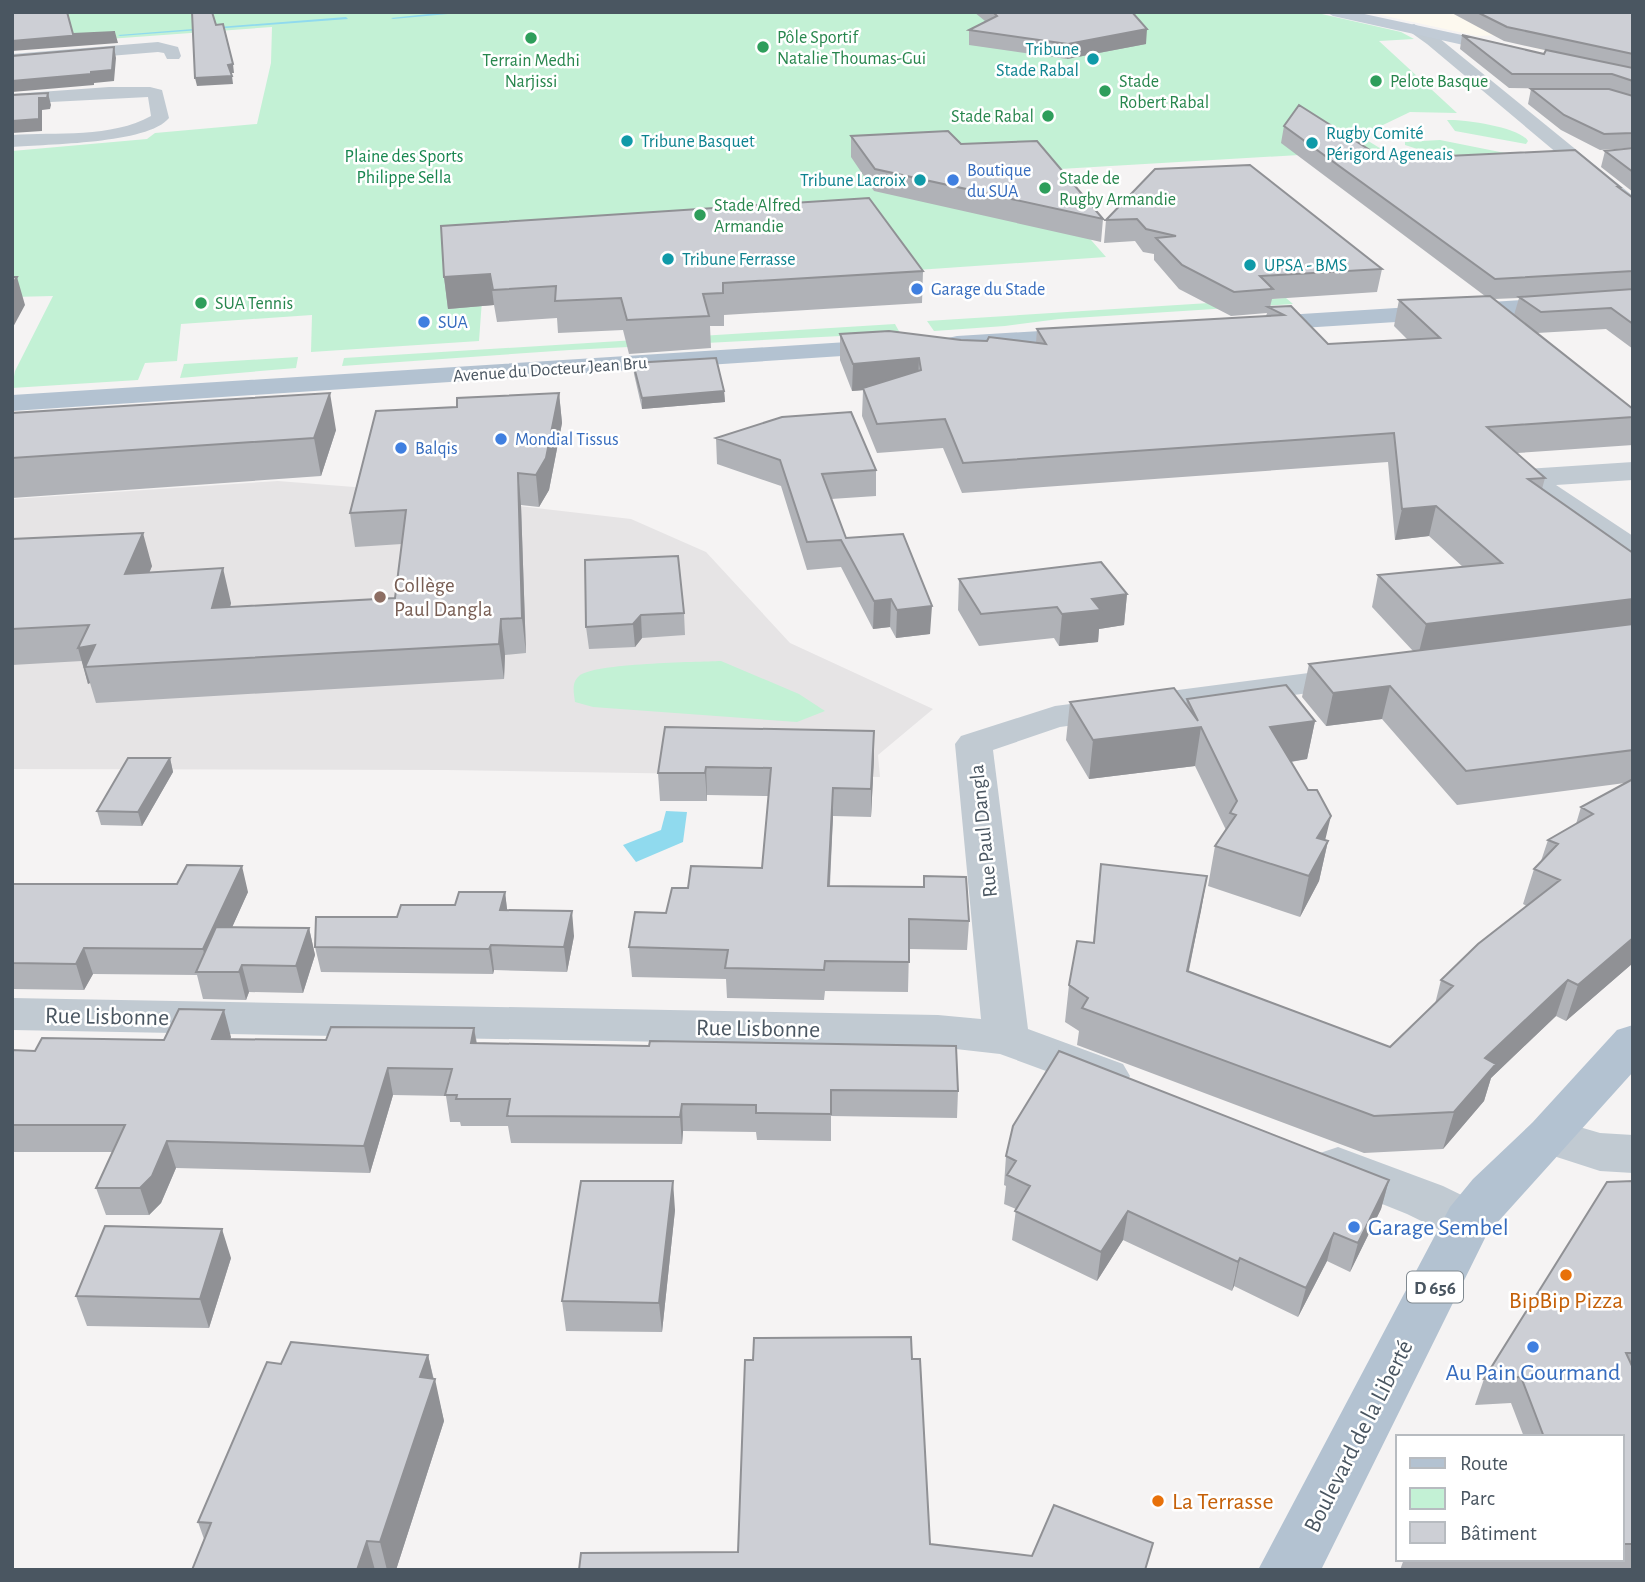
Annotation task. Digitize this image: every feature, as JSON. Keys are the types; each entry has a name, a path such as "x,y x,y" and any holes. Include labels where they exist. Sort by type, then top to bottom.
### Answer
{"main road":[{"path":"1521,307 1578,293 1633,289"},
{"path":"1227,326 1633,300"},
{"name":"Avenue du Docteur Jean Bru","path":"12,403 1119,333"},
{"name":"Boulevard de la Liberté","path":"1289,1570 1468,1221 1491,1193 1549,1136 1633,1041"}],"street":[{"path":"1334,12 1530,54"},
{"path":"1414,29 1433,41 1633,207"},
{"path":"12,59 158,47 172,50 173,56"},
{"path":"12,99 150,92 156,94 160,118 153,124 135,130 12,141"},
{"path":"1498,96 1526,96"},
{"path":"1575,160 1609,158"},
{"path":"1633,471 1526,478 1633,550"},
{"path":"1569,474 1604,513 1633,539"},
{"name":"Rue Paul Dangla","path":"1006,1038 974,744 1055,717 1385,674"},
{"name":"Rue Lisbonne","path":"12,1014 924,1031 1006,1038 1141,1090"},
{"path":"1549,1136 1600,1152 1633,1154"},
{"path":"1296,1150 1426,1200 1468,1221"}],"shaded area":[{"path":"1367,12 1633,12 1633,69 1534,48 1576,32 1477,36"},
{"name":"Collège Paul Dangla","path":"278,481 354,487 631,519 706,552 790,643 933,709 878,755 880,777 447,770 12,769 12,499"}],"green space":[{"name":"Plaine des Sports Philippe Sella","path":"12,12 1313,12 1401,32 1414,39 1379,41 1457,113 1410,112 1360,136 1383,150 1043,170 1056,200 1106,257 482,300 479,341 311,352 312,315 181,324 177,361 145,363 138,380 12,388 15,371 53,296 12,297 12,151 147,139 155,133 257,124 271,63 272,27 12,46"},
{"path":"1447,120 1503,128 1523,136 1528,141 1526,144 1455,131"},
{"path":"1440,140 1510,154 1444,154 1405,145 1405,142"},
{"path":"1286,298 1293,304 1059,319 934,331 927,321"},
{"path":"895,324 900,333 570,350 342,366 344,358"},
{"path":"298,357 296,368 180,378 184,364"},
{"path":"721,661 799,694 825,711 797,722 593,707 575,702 575,682 579,676 588,672 624,666"}],"water":[{"path":"666,811 687,812 683,842 636,862 623,845 661,830"}],"building":[{"path":"12,12 67,12 73,34 115,32 12,41"},
{"path":"192,12 212,12 216,25 223,24 233,64 228,65 232,76 195,78"},
{"path":"993,12 1132,12 1147,29 1068,44 969,30 997,16"},
{"path":"1477,12 1633,12 1633,54 1507,27"},
{"path":"1462,35 1544,54 1546,50 1633,68 1633,81 1612,74 1512,74"},
{"path":"114,47 112,70 12,81 12,56"},
{"path":"1531,89 1609,89 1633,96 1633,133 1604,134 1564,115"},
{"path":"48,93 47,98 39,98 39,119 12,121 12,95"},
{"path":"1299,105 1384,159 1575,150 1633,198 1633,271 1495,279 1284,126"},
{"path":"948,131 961,144 1037,141 1103,219 875,169 851,136"},
{"path":"1633,148 1633,172 1605,151"},
{"path":"1250,165 1382,269 1260,276 1273,289 1234,292 1182,265 1156,238 1176,236 1146,229 1137,219 1106,220 1155,169"},
{"path":"869,198 923,271 723,283 723,293 703,294 709,316 627,320 621,298 555,301 556,286 493,290 490,274 444,277 441,226"},
{"path":"1633,289 1633,324 1611,308 1541,312 1519,297"},
{"path":"1490,296 1633,409 1633,417 1487,427 1545,478 1528,479 1633,553 1633,599 1426,624 1378,575 1502,563 1436,506 1402,509 1394,433 963,463 945,419 877,424 863,388 921,370 919,358 853,364 840,334 889,331 961,340 987,341 989,337 1046,344 1037,329 1284,315 1268,307 1291,306 1328,344 1440,338 1399,300"},
{"path":"716,358 724,391 642,398 633,363"},
{"path":"330,393 314,438 12,458 12,413"},
{"path":"559,393 546,458 536,475 518,473 522,618 501,619 499,644 85,667 95,645 78,648 89,625 12,629 12,539 143,533 125,574 223,568 212,608 395,598 406,510 350,513 376,411 457,407 457,398"},
{"path":"851,412 876,470 822,474 846,538 903,534 932,606 897,610 891,599 874,601 841,540 807,542 780,460 716,438 782,417"},
{"path":"678,556 684,613 641,615 633,624 586,627 585,560"},
{"path":"1101,562 1127,594 1092,599 1101,610 1062,614 1057,607 981,614 959,579"},
{"path":"1633,624 1633,750 1466,771 1390,686 1333,693 1309,664"},
{"path":"1286,685 1315,721 1270,727 1308,790 1317,790 1331,816 1317,838 1328,841 1309,876 1215,846 1236,815 1230,813 1237,801 1201,727 1093,740 1070,702 1174,688 1198,721 1187,699"},
{"path":"665,727 874,731 871,789 833,788 828,886 924,887 924,876 966,877 969,921 909,919 909,962 825,961 824,970 725,968 728,950 629,947 635,912 666,913 672,888 688,888 691,866 762,868 771,768 706,767 705,773 658,773"},
{"path":"128,758 170,758 138,812 97,811"},
{"path":"1633,779 1633,938 1578,985 1568,980 1485,1058 1496,1064 1454,1112 1374,1116 1082,1008 1088,998 1069,985 1077,941 1094,943 1101,864 1207,876 1187,971 1390,1047 1453,986 1441,980 1478,944 1560,880 1534,869 1558,844 1548,840 1593,814 1581,807"},
{"path":"187,865 242,866 203,949 84,948 76,964 12,963 12,884 177,884"},
{"path":"459,892 505,892 500,910 572,911 564,947 315,947 316,917 397,917 401,905 455,905"},
{"path":"216,927 309,928 296,966 242,965 239,972 196,972"},
{"path":"179,1009 224,1010 212,1039 326,1040 331,1027 474,1028 471,1043 649,1046 650,1041 956,1046 958,1091 831,1090 831,1114 756,1113 756,1105 682,1104 680,1117 507,1116 510,1099 456,1099 457,1095 445,1095 452,1069 388,1068 364,1146 167,1141 152,1176 140,1188 96,1188 125,1125 12,1125 12,1050 35,1051 42,1038 164,1040"},
{"path":"1059,1051 1389,1180 1358,1243 1334,1233 1306,1288 1240,1258 1238,1262 1128,1211 1101,1252 1015,1211 1030,1186 1007,1175 1016,1161 1006,1156 1013,1126"},
{"path":"581,1181 673,1181 659,1303 562,1301"},
{"path":"1633,1181 1633,1353 1626,1353 1633,1368 1633,1544 1624,1544 1624,1435 1543,1435 1521,1377 1484,1379 1607,1182"},
{"path":"105,1226 222,1229 200,1299 76,1296"},
{"path":"911,1337 912,1359 920,1359 930,1544 1032,1556 1054,1505 1153,1543 1145,1570 579,1570 581,1553 738,1552 745,1360 753,1360 754,1338"},
{"path":"291,1342 428,1355 420,1377 435,1379 380,1542 367,1541 357,1570 192,1570 211,1523 198,1522 267,1362 281,1364"}],"waterway":[{"path":"393,18 468,12"},
{"path":"120,35 346,18"}],"place":[{"name":"Terrain Medhi Narjissi","path":"531,38"},
{"name":"Pôle Sportif Natalie Thoumas-Gui","path":"763,47"},
{"name":"Tribune Stade Rabal","path":"1093,59"},
{"name":"Pelote Basque","path":"1376,81"},
{"name":"Stade Robert Rabal","path":"1105,91"},
{"name":"Stade Rabal","path":"1048,116"},
{"name":"Tribune Basquet","path":"627,141"},
{"name":"Rugby Comité Périgord Ageneais","path":"1312,143"},
{"name":"Tribune Lacroix","path":"920,180"},
{"name":"Boutique du SUA","path":"953,180"},
{"name":"Stade de Rugby Armandie","path":"1045,188"},
{"name":"Stade Alfred Armandie","path":"700,215"},
{"name":"Tribune Ferrasse","path":"668,259"},
{"name":"UPSA - BMS","path":"1250,265"},
{"name":"Garage du Stade","path":"917,289"},
{"name":"SUA Tennis","path":"201,303"},
{"name":"SUA","path":"424,322"},
{"name":"Mondial Tissus","path":"501,439"},
{"name":"Balqis","path":"401,448"},
{"name":"Collège Paul Dangla","path":"380,597"},
{"name":"Garage Sembel","path":"1354,1227"},
{"name":"BipBip Pizza","path":"1566,1275"},
{"name":"Au Pain Gourmand","path":"1533,1347"},
{"name":"La Terrasse","path":"1158,1501"}]}
